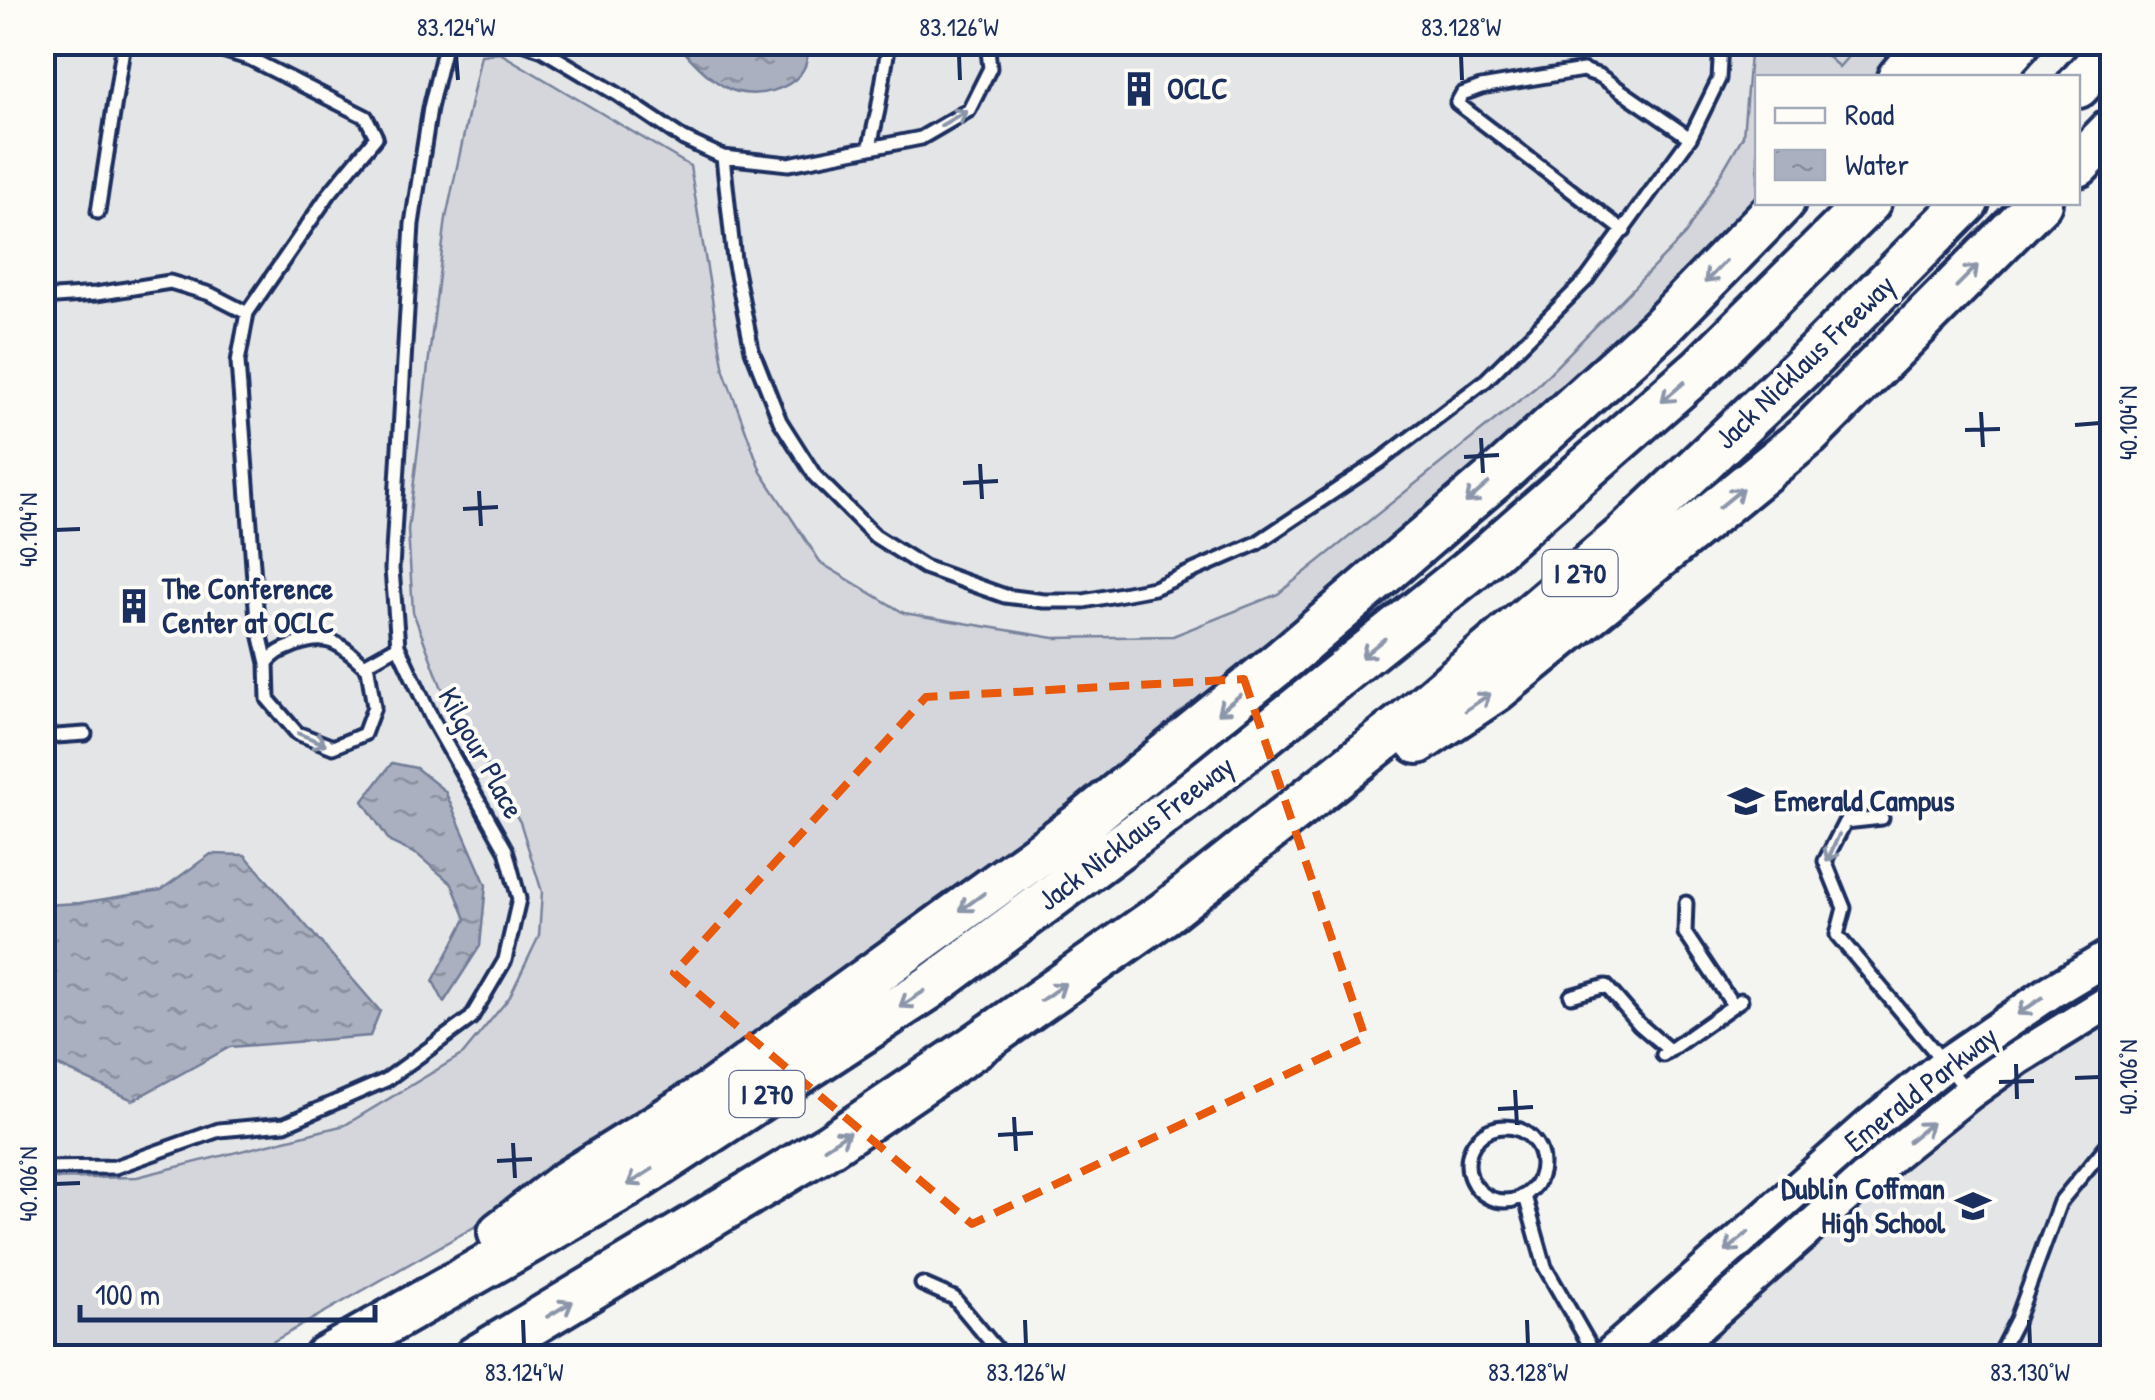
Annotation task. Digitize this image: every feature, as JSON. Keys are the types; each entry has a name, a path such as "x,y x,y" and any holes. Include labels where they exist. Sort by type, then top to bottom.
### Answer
{"highway":[{"path":"1902,75 1930,42"},
{"path":"1946,75 1974,42"},
{"path":"1990,75 2020,42"},
{"path":"2080,84 2110,51"},
{"path":"2080,163 2112,130"},
{"path":"390,1320 564,1184 714,1090 1098,810 1284,659 1503,470 1658,330 1780,205"},
{"name":"Jack Nicklaus Freeway","path":"324,1358 625,1186 929,988 1188,796 1474,567 1700,368 1866,205"},
{"name":"Jack Nicklaus Freeway","path":"475,1358 830,1145 1165,913 1408,720 1624,536 1807,363 1964,205"},
{"path":"1165,913 1496,690 1808,435 2037,205"}],"main road":[{"name":"Emerald Parkway","path":"1606,1358 1870,1125 1944,1065 2112,955"},
{"name":"Emerald Parkway","path":"1662,1358 1969,1092 2112,1000"}],"lane":[{"path":"98,212 124,42"},
{"path":"196,42 251,58 366,116 376,137 329,194 247,313 238,362 257,620 267,663 268,700 297,733 332,747 364,734 374,707 368,669 340,644 313,638 275,653 267,663"},
{"name":"Kilgour Place","path":"42,1168 115,1167 218,1130 285,1124 386,1080 471,1018 505,960 519,899 506,850 432,719 398,646 392,569 412,224 430,108 446,42"},
{"path":"520,42 543,50 684,140 723,157 788,164 921,138 969,110 990,68 987,42"},
{"path":"870,146 889,42"},
{"path":"723,157 734,260 752,350 780,421 815,476 875,536 924,567 1005,596 1084,601 1154,588 1256,543 1380,461 1485,381 1587,279 1690,138 1719,79 1721,42"},
{"path":"1624,232 1457,103 1462,94 1481,87 1583,70 1600,76 1690,138"},
{"path":"42,298 170,282 210,294 247,313"},
{"path":"364,665 398,646"},
{"path":"42,737 85,734"},
{"path":"1882,818 1844,822 1825,861 1844,908 1837,935 1969,1092"},
{"path":"1572,996 1606,986 1666,1053 1737,1002 1685,933 1686,903"},
{"path":"1506,1126 1517,1128 1535,1141 1542,1158 1542,1174 1525,1196 1495,1200 1484,1195 1470,1178 1470,1150 1484,1133 1506,1126"},
{"path":"1997,1358 2017,1319 2060,1202 2112,1139"},
{"path":"1525,1196 1545,1268 1597,1358"},
{"path":"922,1284 954,1298 1004,1358"}],"highlighted area":[{"path":"1244,679 1365,1037 972,1224 674,973 926,697"}],"shaded area":[{"path":"42,43 1751,43 1743,136 1684,235 1536,387 1278,594 1173,636 1054,638 904,613 821,563 761,472 724,371 690,166 446,218 408,530 413,612 441,686 520,822 542,892 539,936 509,998 463,1054 345,1125 137,1177 43,1179"},
{"name":"Dublin Coffman High School","path":"2112,1000 2112,1357 1662,1358"}],"green space":[{"path":"1751,43 1812,43 1839,66 1860,43 1914,43 1885,75 1755,75 1755,205 1493,467 909,936 518,1202 246,1357 43,1358 42,1179 137,1177 345,1125 463,1054 509,998 539,936 542,892 520,822 441,686 413,612 408,530 446,218 481,55 500,53 690,166 724,371 761,472 821,563 904,613 1054,638 1173,636 1278,594 1536,387 1685,235 1743,136"},
{"path":"1812,43 1860,43 1839,67"}],"water":[{"path":"677,43 809,43 805,66 792,82 772,91 749,94 715,80"},
{"path":"392,763 416,768 445,791 486,885 480,946 444,1002 433,981 466,919 452,884 418,855 390,842 363,801"},
{"path":"211,854 245,855 380,1011 370,1036 230,1047 133,1100 43,1059 43,905 161,890"}],"place":[{"name":"OCLC","path":"1139,89"},
{"name":"The Conference Center at OCLC","path":"134,606"},
{"name":"Emerald Campus","path":"1746,801"},
{"name":"Dublin Coffman High School","path":"1973,1206"}]}
